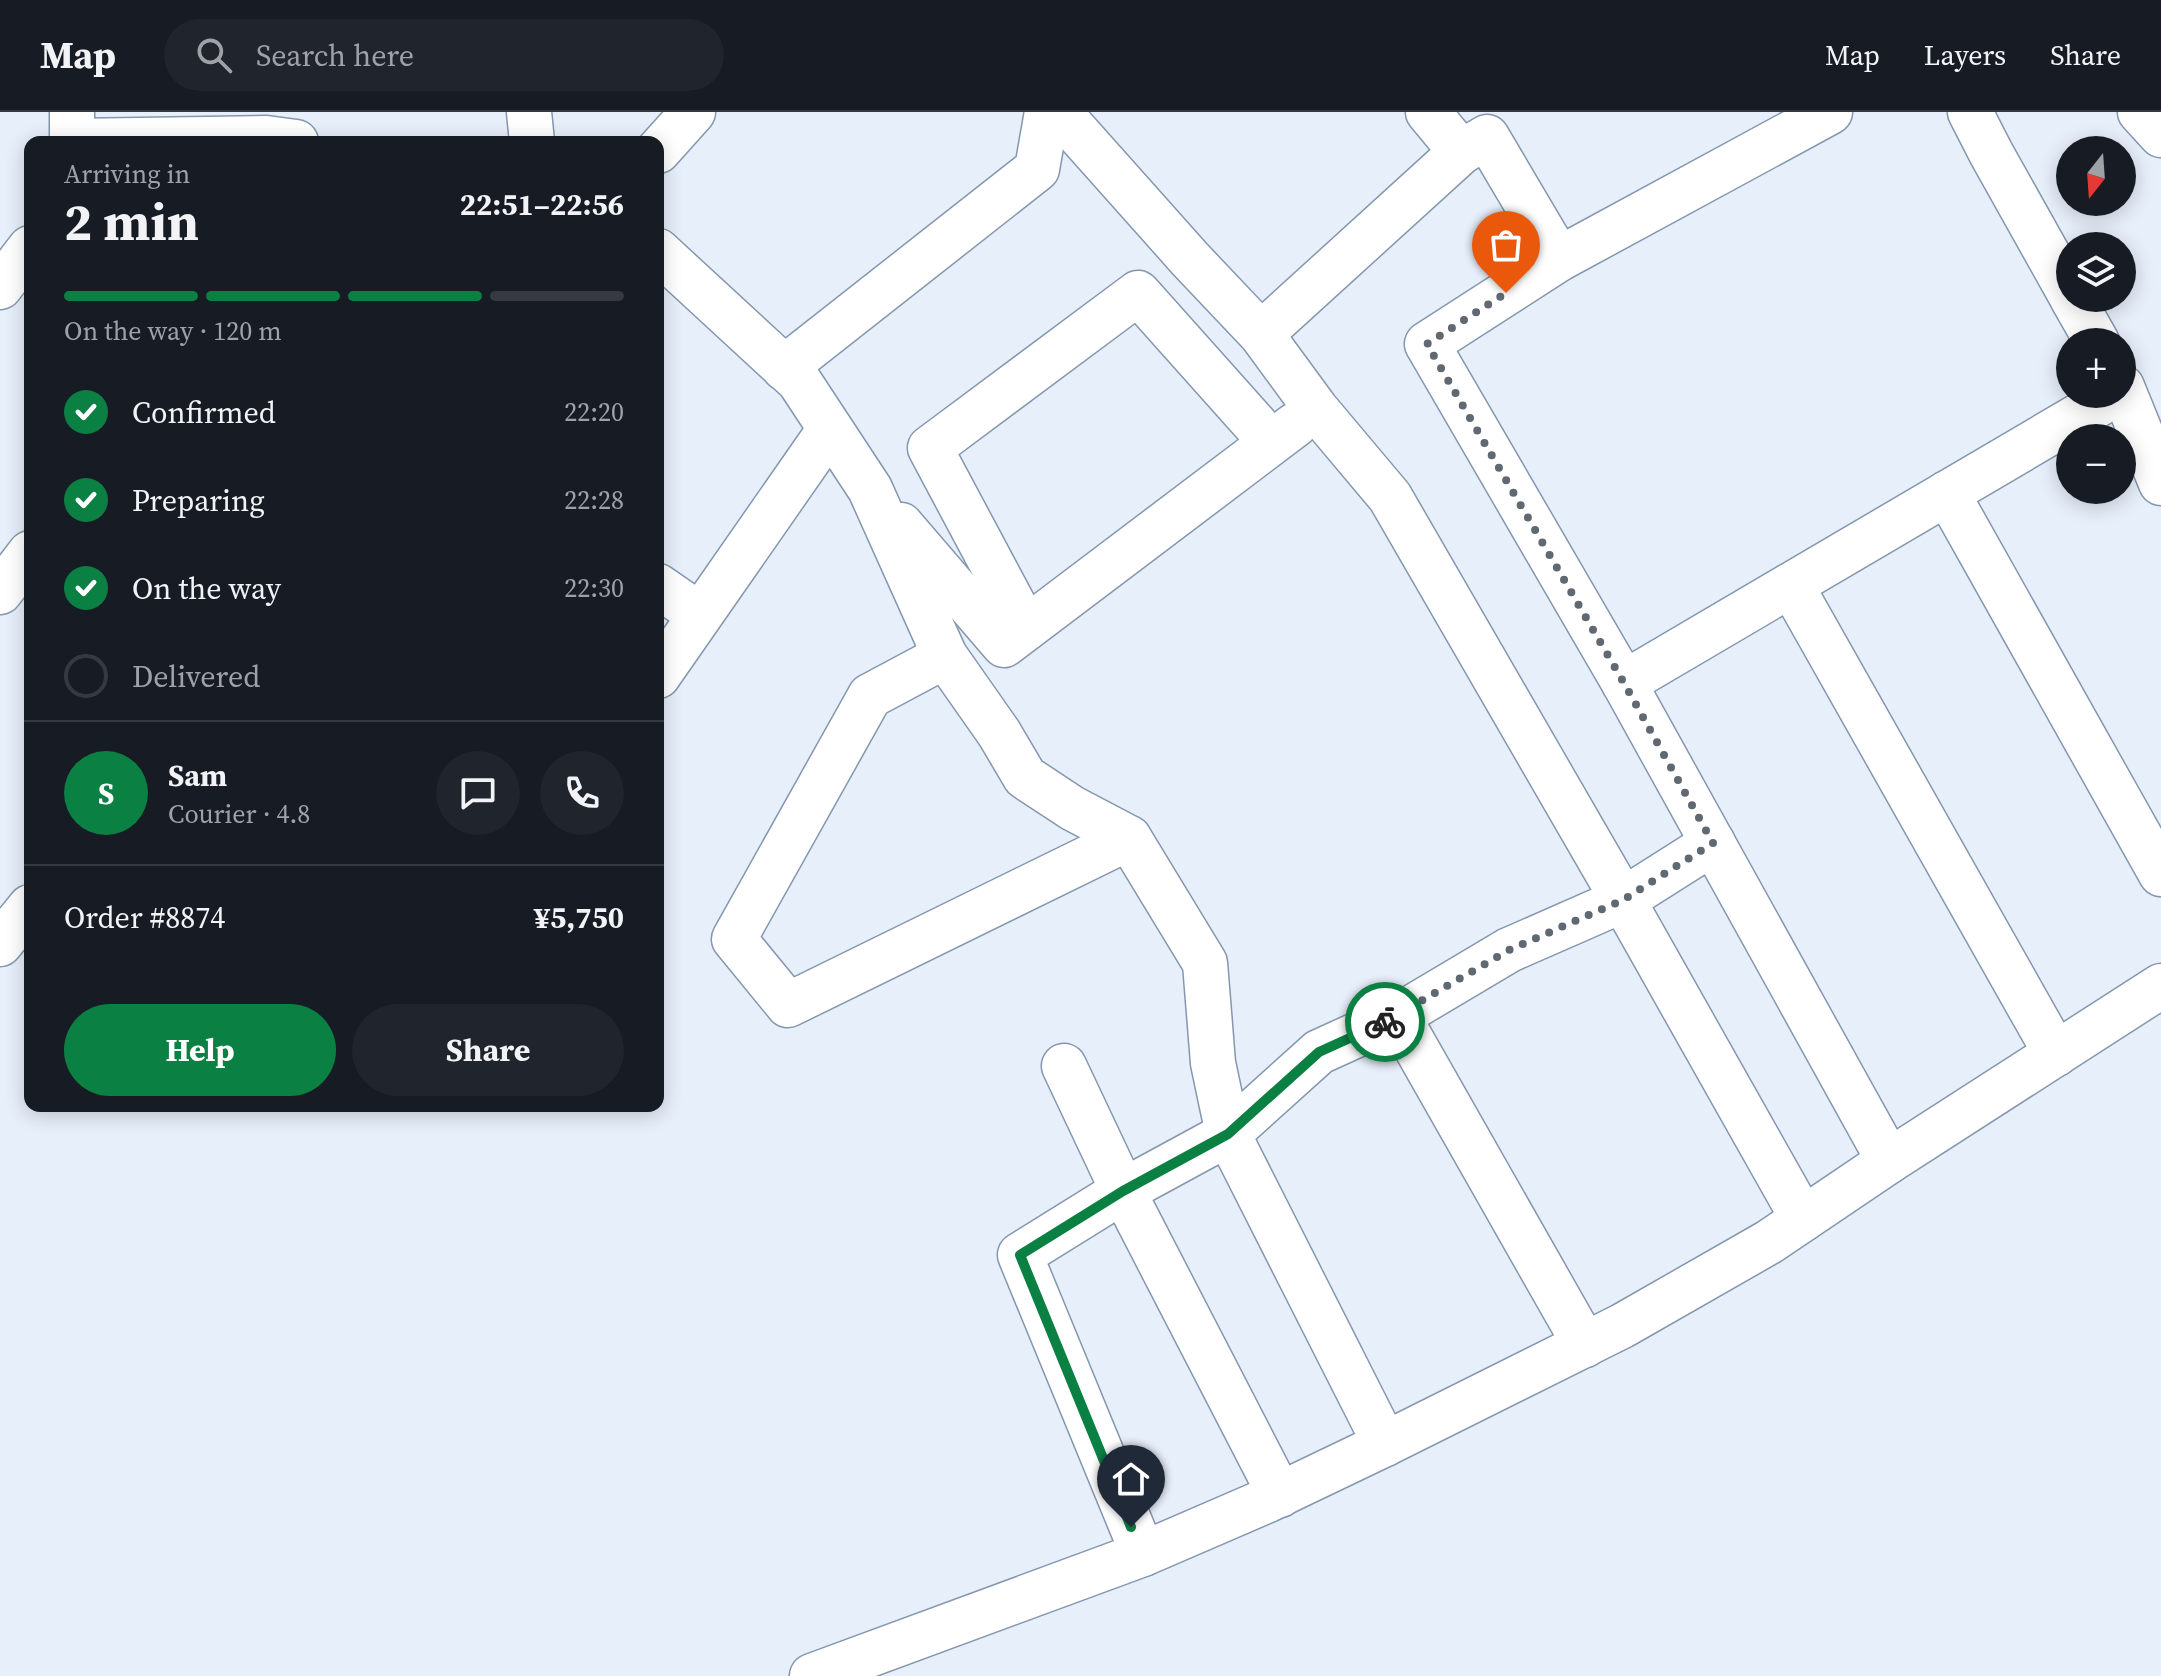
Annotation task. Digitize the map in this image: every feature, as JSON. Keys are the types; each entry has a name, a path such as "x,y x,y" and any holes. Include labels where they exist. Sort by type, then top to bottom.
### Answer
{"street":[{"path":"72,112 72,136"},
{"path":"529,112 531,136"},
{"path":"664,144 693,112"},
{"path":"784,368 1037,169 1047,112"},
{"path":"1059,112 1261,334 1316,409 1390,497 1803,1219"},
{"path":"1428,112 1461,152"},
{"path":"1830,112 1559,259 1427,344 1624,683 1889,1161"},
{"path":"1970,112 2056,269"},
{"path":"2140,112 2161,135"},
{"path":"1261,334 1461,152 1487,137 1559,259"},
{"path":"0,287 24,256"},
{"path":"664,257 799,381 870,489 1004,645 1316,409"},
{"path":"1026,628 930,448 1138,293 1271,442"},
{"path":"1624,683 2091,408"},
{"path":"2129,408 2161,483"},
{"path":"664,667 830,429"},
{"path":"870,489 945,656 999,733 1025,777 1072,808 1129,838 1205,963 1213,1063 1228,1134 1385,1444"},
{"path":"1947,493 2161,874"},
{"path":"0,592 24,561"},
{"path":"1791,585 2056,1054"},
{"path":"664,590 700,615"},
{"path":"945,656 870,696 734,939 788,1005 1129,838"},
{"path":"1143,1554 1020,1255 1123,1191 1228,1134 1319,1052 1398,1016 1509,950 1623,900 1713,843"},
{"path":"0,944 24,914"},
{"path":"812,1676 1143,1554 1280,1495 1585,1345 1756,1249 2161,986"},
{"path":"1398,1016 1585,1345"},
{"path":"1064,1066 1123,1191 1280,1495"}],"way so far":[{"path":"1385,1022 1509,950 1623,900 1713,843 1427,344 1506,293"}],"route":[{"path":"1131,1527 1020,1255 1123,1191 1228,1134 1319,1052 1385,1022"}]}
